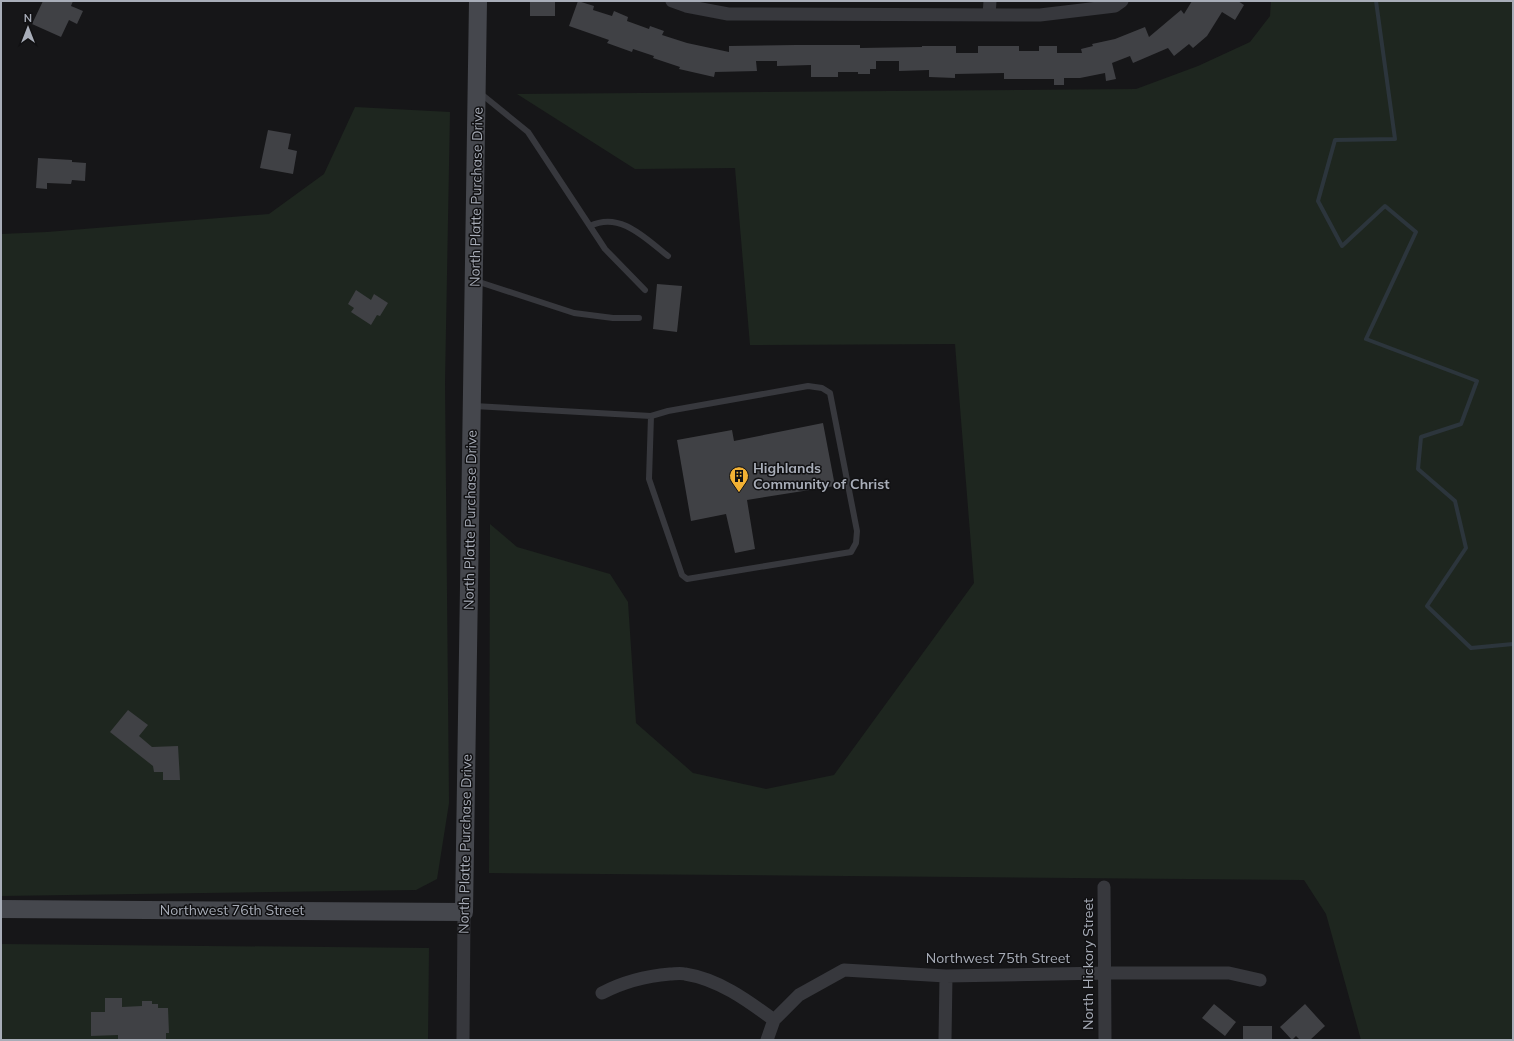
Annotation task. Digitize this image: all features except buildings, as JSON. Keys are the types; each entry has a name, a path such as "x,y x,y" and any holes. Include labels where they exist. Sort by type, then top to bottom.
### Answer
{"street":[{"name":"North Platte Purchase Drive","path":"463,1040 478,91 478,1"},
{"path":"672,1 686,6 728,14 989,15 1040,15 1115,6 1122,1"},
{"path":"989,15 990,1"},
{"name":"North Hickory Street","path":"1104,887 1105,1040"},
{"name":"Northwest 76th Street","path":"1,909 464,912"},
{"name":"Northwest 75th Street","path":"767,1040 774,1020 799,995 844,970 946,976 1104,973 1229,973 1260,980"},
{"path":"602,992 613,987 650,976 684,973 712,982 748,1000 774,1020"},
{"path":"945,1040 946,976"}],"lane":[{"path":"478,91 528,132 605,249 645,290"},
{"path":"590,226 599,221 622,223 641,234 668,256"},
{"path":"474,281 574,313 613,318 639,318"},
{"path":"472,406 651,416 668,410 808,386 822,388 830,394 857,531 856,543 851,552 687,579 682,576 649,479 651,416"}],"shaded area":[{"path":"1271,1 1513,1 1513,1040 1361,1040 1326,914 1304,880 489,873 490,524 517,547 610,574 628,602 636,723 693,773 766,789 834,775 974,583 955,344 750,345 735,168 635,169 517,94 1136,89 1198,66 1250,42 1270,16"},
{"path":"355,107 450,112 445,383 449,803 437,879 416,890 1,896 1,234 47,232 269,214 324,174"},
{"path":"1,944 429,948 428,1040 2,1040"}],"waterway":[{"path":"1376,1 1395,139 1335,140 1318,201 1342,246 1385,206 1416,232 1366,339 1477,381 1461,424 1421,437 1418,469 1455,501 1466,548 1427,606 1471,648 1513,644"}],"place":[{"name":"Highlands Community of Christ","path":"739,493"}]}
